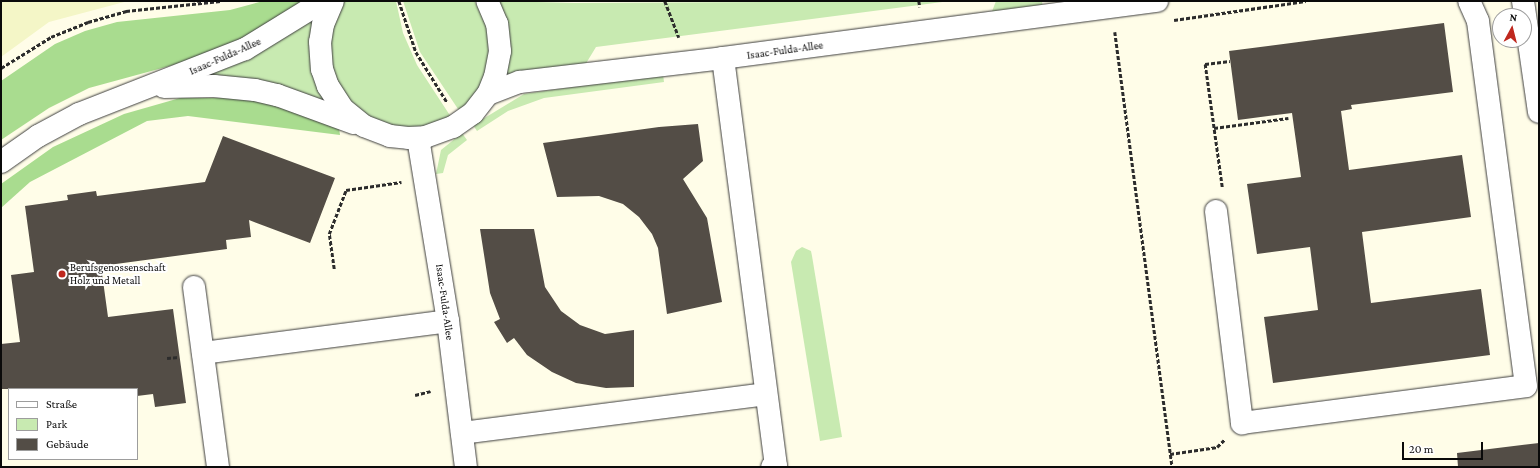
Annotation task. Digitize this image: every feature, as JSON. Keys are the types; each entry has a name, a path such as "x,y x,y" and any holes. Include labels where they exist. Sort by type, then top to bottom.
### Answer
{"street":[{"name":"Isaac-Fulda-Allee","path":"1,162 57,125 107,101 245,49 323,1"},
{"name":"Isaac-Fulda-Allee","path":"333,1 321,33 322,69 337,102 364,126"},
{"name":"Isaac-Fulda-Allee","path":"143,88 214,86 255,90 302,103 390,136 418,138 439,133 460,123 473,113 488,94 495,77 500,51 496,24 487,1"},
{"path":"1216,211 1242,423 1526,386 1481,11 1469,1"},
{"path":"1523,1 1539,112"},
{"name":"Isaac-Fulda-Allee","path":"488,94 520,82 723,58 1075,6 1148,2"},
{"path":"723,58 776,466 772,467"},
{"name":"Isaac-Fulda-Allee","path":"418,138 448,321 466,467"},
{"path":"194,287 218,467"},
{"path":"203,353 448,321"},
{"path":"462,433 766,394"}],"path":[{"path":"1,68 51,37 88,22 126,10 220,1"},
{"path":"399,1 416,52 451,108"},
{"path":"665,1 679,37 676,42"},
{"path":"1169,21 1306,1"},
{"path":"1115,29 1172,467"},
{"path":"1223,189 1205,64 1230,61"},
{"path":"1214,128 1288,118"},
{"path":"334,268 329,234 346,190 403,182"},
{"path":"415,395 431,391"},
{"path":"1170,454 1217,447"}],"green space":[{"path":"1,1 128,1 49,22 1,57"},
{"path":"263,1 305,1 263,29 199,58 89,88 49,108 1,140 1,81 55,44 85,31 117,22 230,10"},
{"path":"344,1 396,1 403,33 417,65 451,117 424,127 410,128 382,124 357,109 339,87 330,60 331,31"},
{"path":"403,1 474,1 476,4 488,30 489,59 480,86 463,109 458,109 420,52"},
{"path":"497,1 574,3 950,1 596,47 582,70 507,76 504,74"},
{"path":"996,1 1042,1 1043,9 991,14"},
{"path":"313,19 326,101 210,77 210,74"},
{"path":"663,74 664,82 544,98 508,111 477,131 473,125 524,94"},
{"path":"180,98 227,98 269,102 339,128 340,135 188,116 147,121 30,182 1,208 1,184 53,147 124,114"},
{"path":"462,133 467,140 448,155 443,173 436,174 441,150"},
{"path":"802,247 811,251 842,437 820,441 791,262 796,251"}],"building":[{"path":"1444,23 1453,92 1351,105 1352,109 1341,111 1349,170 1462,155 1471,217 1362,232 1371,303 1481,289 1490,355 1273,383 1264,317 1318,310 1310,247 1257,254 1247,184 1301,177 1292,113 1238,120 1229,51"},
{"path":"698,124 703,161 683,179 707,218 722,302 667,314 658,248 652,234 639,217 623,204 599,196 557,197 543,143 659,127"},
{"name":"Berufsgenossenschaft Holz und Metall","path":"223,136 335,178 310,243 249,220 251,237 226,240 227,249 101,266 108,317 173,309 186,403 155,407 153,394 138,396 138,388 1,389 1,344 20,342 11,275 34,272 25,206 68,200 67,195 96,191 97,196 205,182"},
{"path":"480,229 534,229 545,287 561,311 580,325 605,334 634,330 634,387 606,388 576,383 552,372 527,355 514,338 507,343 494,322 500,319 490,293"},
{"path":"1539,443 1539,467 1458,467 1457,453"}],"place":[{"name":"Berufsgenossenschaft Holz und Metall","path":"62,274"}]}
